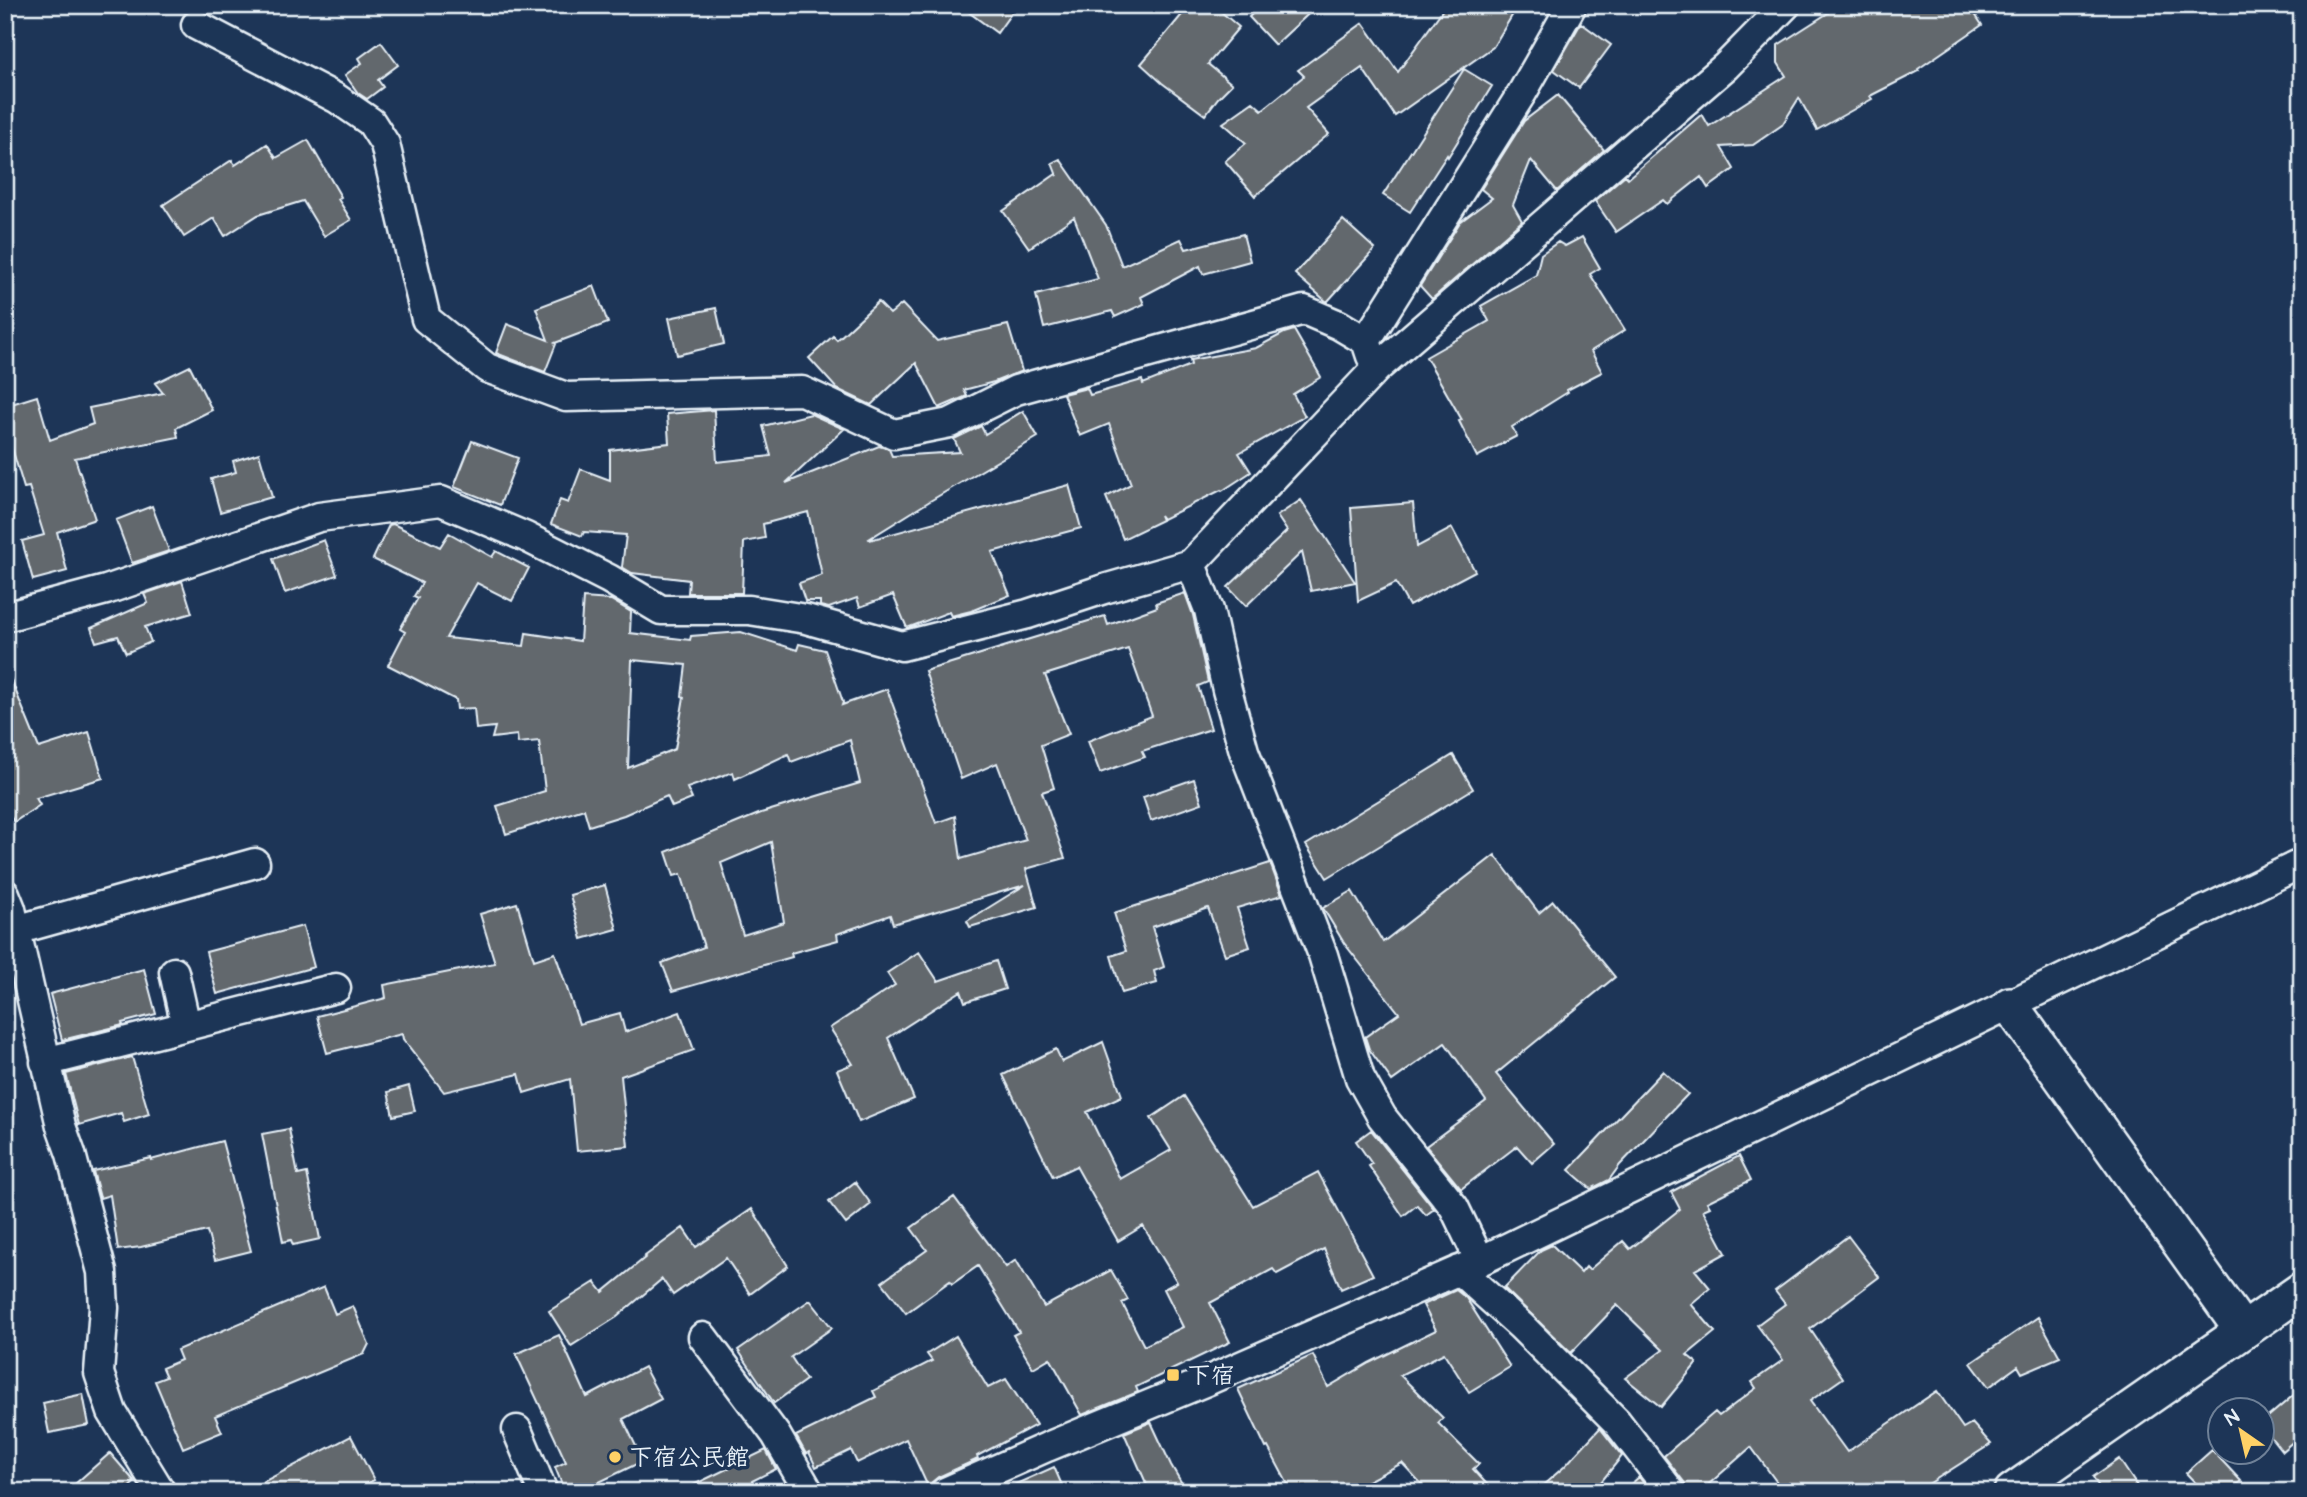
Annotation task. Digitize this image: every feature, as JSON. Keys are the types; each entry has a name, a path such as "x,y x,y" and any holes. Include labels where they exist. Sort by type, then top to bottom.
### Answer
{"street":[{"path":"1366,341 1522,93 1572,5"},
{"path":"5,617 106,590 318,517 441,500 526,537 609,579 661,610 749,610 806,619 902,646 1028,614 1191,564 1376,369 1716,74 1786,5"},
{"path":"196,25 336,98 371,122 385,144 426,319 487,368 566,397 802,391 894,435 950,423 1016,390 1304,310 1339,325 1366,341 1376,369"},
{"path":"1191,564 1209,610 1244,751 1323,954 1360,1078 1382,1117 1454,1207 1469,1266 1521,1326 1617,1422 1671,1492"},
{"path":"16,930 255,863"},
{"path":"945,1492 1469,1266 2302,863"},
{"path":"5,894 16,930 45,1062 102,1272 104,1308 99,1373 112,1412 161,1492"},
{"path":"174,972 186,1026"},
{"path":"45,1062 336,988"},
{"path":"2010,1006 2242,1331"},
{"path":"2012,1492 2302,1290"},
{"path":"703,1337 776,1435 809,1492"},
{"path":"517,1430 542,1492"}],"building":[{"path":"959,5 1017,5 997,33"},
{"path":"1190,5 1213,5 1239,27 1208,64 1232,84 1205,115 1141,64"},
{"path":"1261,5 1318,5 1275,45 1249,17"},
{"path":"1446,5 1500,5 1513,14 1493,47 1395,116 1362,68 1306,108 1329,134 1255,196 1225,161 1246,143 1223,123 1253,102 1262,110 1304,76 1298,70 1363,23 1398,72"},
{"path":"1823,5 1969,5 1982,25 1918,69 1919,71 1870,96 1872,99 1817,130 1799,98 1782,125 1753,145 1721,147 1734,169 1708,188 1701,177 1667,204 1663,200 1616,232 1595,201 1625,175 1628,178 1702,114 1709,126 1786,76 1778,63 1778,45 1828,13"},
{"path":"1581,23 1611,45 1579,88 1554,70"},
{"path":"381,42 398,65 378,80 383,87 367,99 358,93 345,75 362,63 359,58"},
{"path":"1464,69 1492,86 1410,212 1383,195"},
{"path":"1558,95 1604,150 1557,191 1531,160 1513,205 1522,221 1432,299 1420,286 1460,222 1492,198 1481,189 1524,121"},
{"path":"308,140 351,220 324,236 303,201 258,215 225,236 214,218 184,237 163,205 232,160 235,165 267,144 276,158"},
{"path":"1060,159 1106,225 1122,266 1181,239 1186,249 1243,234 1250,261 1203,274 1200,266 1141,297 1144,304 1115,317 1112,311 1044,328 1036,295 1098,279 1074,217 1029,248 1003,211 1056,174 1057,176 1052,163"},
{"path":"1343,220 1375,249 1327,302 1295,274"},
{"path":"1582,237 1600,268 1590,274 1625,330 1591,351 1602,372 1567,390 1568,392 1512,427 1517,436 1477,457 1459,421 1462,420 1426,357 1489,321 1481,306 1536,275 1541,254 1558,242 1565,246"},
{"path":"594,286 608,323 555,343 545,372 496,353 507,324 548,340 536,308"},
{"path":"878,302 890,314 902,304 937,341 1008,325 1022,371 964,390 967,396 939,408 916,363 871,405 837,389 809,358 833,336 837,340"},
{"path":"716,308 724,344 677,355 669,318"},
{"path":"1294,330 1321,377 1293,394 1305,416 1239,453 1251,472 1222,491 1163,519 1160,515 1162,520 1123,539 1106,497 1131,484 1109,424 1080,436 1063,394 1087,388 1090,395 1142,380 1143,384 1191,365 1190,360 1256,348"},
{"path":"190,366 212,410 176,428 178,437 75,458 95,519 57,532 67,571 33,580 22,541 44,535 29,487 24,488 11,445 5,446 5,406 37,396 50,440 93,424 89,408 163,393 155,383"},
{"path":"714,410 717,462 771,456 763,426 811,414 844,429 786,483 879,446 889,449 892,456 960,452 954,439 981,426 985,434 1023,411 1038,437 869,539 1069,485 1081,528 992,552 1010,595 971,611 951,616 949,612 907,628 893,595 860,607 857,598 829,608 820,606 820,601 805,601 799,583 822,575 808,512 763,524 765,538 744,542 742,593 688,593 689,580 632,573 622,567 626,535 584,532 582,536 551,524 560,500 568,503 581,469 610,480 610,450 669,443 667,414"},
{"path":"472,441 518,458 500,505 454,487"},
{"path":"259,453 272,497 220,512 211,479 236,472 233,461"},
{"path":"1301,500 1355,582 1311,591 1302,552 1246,606 1228,587 1287,531 1277,516"},
{"path":"1413,503 1417,547 1452,528 1475,571 1409,606 1396,583 1358,601 1351,508"},
{"path":"152,506 169,551 132,563 116,520"},
{"path":"393,524 440,547 449,533 492,557 496,551 529,568 512,601 477,583 446,638 524,646 526,633 580,641 583,598 611,600 631,612 630,633 690,640 691,636 741,632 797,650 799,644 825,650 842,705 887,689 936,823 955,816 961,859 1026,840 997,763 961,779 925,671 1105,616 1108,625 1157,607 1156,603 1185,593 1193,615 1208,682 1198,686 1211,729 1142,751 1145,757 1100,773 1088,741 1152,716 1128,649 1045,675 1069,734 1041,745 1054,788 1042,792 1065,858 1026,869 1037,907 970,927 967,921 1025,885 893,924 890,915 837,934 838,940 791,953 792,957 673,991 662,963 704,947 681,874 674,876 666,852 761,813 860,783 850,740 791,762 788,754 735,779 733,772 687,788 692,799 672,807 667,796 624,815 589,826 584,809 506,834 497,806 545,791 539,741 518,743 517,735 492,738 495,727 476,729 474,708 457,709 456,700 388,665 405,632 400,629 418,598 414,596 422,583 373,559 389,525","holes":["632,660 686,665 684,697 675,749 628,768","771,842 784,922 743,935 721,863"]},
{"path":"324,540 337,575 285,593 273,559"},
{"path":"182,581 192,613 145,627 151,642 126,653 118,636 96,642 91,628 148,603 144,594"},
{"path":"5,665 39,748 89,732 103,778 36,798 40,805 14,822 5,808"},
{"path":"1453,755 1473,789 1327,878 1306,845"},
{"path":"1194,779 1202,803 1151,821 1143,797"},
{"path":"1495,855 1539,913 1553,901 1615,977 1496,1074 1554,1144 1532,1163 1517,1146 1461,1189 1426,1146 1486,1101 1445,1043 1392,1081 1369,1049 1365,1037 1399,1013 1344,943 1323,908 1352,891 1383,942"},
{"path":"1270,863 1282,895 1237,908 1250,947 1225,955 1208,908 1152,927 1164,967 1154,971 1157,983 1122,993 1111,956 1126,951 1114,913"},
{"path":"605,885 617,929 582,939 570,895"},
{"path":"517,903 534,960 555,953 579,1024 620,1013 625,1032 680,1012 694,1050 621,1076 628,1146 577,1151 570,1079 524,1093 519,1074 444,1092 403,1039 402,1034 327,1053 317,1016 386,998 384,985 495,963 480,914"},
{"path":"303,926 314,967 217,994 206,952"},
{"path":"919,952 938,981 996,961 1005,989 965,1002 961,991 888,1038 914,1099 859,1122 837,1070 853,1064 830,1028 895,985 887,973"},
{"path":"144,969 156,1014 62,1040 50,994"},
{"path":"1103,1042 1122,1096 1087,1112 1120,1179 1171,1150 1151,1118 1184,1096 1253,1206 1318,1172 1373,1275 1341,1289 1324,1249 1277,1274 1273,1269 1210,1303 1230,1342 1136,1387 1138,1392 1082,1415 1050,1358 1033,1368 1013,1335 1019,1332 978,1266 952,1284 950,1281 906,1313 882,1282 927,1250 911,1228 954,1197 1006,1267 1016,1260 1044,1307 1111,1270 1128,1300 1122,1303 1144,1346 1183,1327 1164,1289 1177,1282 1143,1226 1118,1241 1076,1166 1053,1177 1003,1075 1056,1049 1062,1062"},
{"path":"132,1057 149,1114 124,1122 121,1113 79,1125 66,1074"},
{"path":"1663,1071 1688,1094 1609,1180 1591,1189 1569,1170"},
{"path":"409,1086 415,1111 393,1116 388,1092"},
{"path":"289,1129 298,1175 307,1173 320,1239 293,1245 291,1240 283,1242 262,1134"},
{"path":"1371,1130 1434,1209 1426,1215 1417,1205 1403,1216 1369,1166 1372,1164 1356,1141"},
{"path":"222,1141 251,1251 215,1260 207,1231 118,1250 110,1195 100,1198 93,1171 151,1160"},
{"path":"1739,1156 1751,1180 1707,1202 1710,1207 1703,1210 1726,1253 1695,1270 1710,1288 1691,1304 1715,1332 1687,1355 1697,1363 1661,1407 1625,1378 1663,1350 1617,1305 1571,1353 1504,1288 1541,1250 1552,1245 1581,1273 1586,1267 1589,1270 1623,1241 1630,1249 1680,1209 1671,1192"},
{"path":"855,1182 871,1204 846,1224 829,1202"},
{"path":"752,1209 788,1266 750,1294 726,1258 673,1295 662,1279 617,1317 571,1346 549,1311 595,1282 603,1292 683,1228 696,1247"},
{"path":"1848,1236 1879,1277 1810,1329 1843,1378 1810,1401 1847,1452 1937,1391 1963,1428 1972,1423 1991,1444 1916,1492 1784,1492 1751,1447 1700,1492 1687,1492 1684,1482 1664,1456 1715,1412 1719,1416 1756,1388 1752,1382 1783,1360 1757,1325 1785,1304 1775,1291"},
{"path":"324,1287 335,1314 353,1306 369,1344 364,1354 215,1416 222,1432 183,1448 155,1381 166,1377 162,1368 181,1360 177,1350"},
{"path":"1456,1290 1466,1298 1510,1367 1469,1392 1444,1353 1400,1375 1443,1418 1438,1423 1479,1464 1473,1469 1494,1492 1429,1492 1402,1463 1347,1492 1292,1492 1268,1447 1266,1448 1238,1389 1313,1355 1328,1387 1436,1330 1423,1305"},
{"path":"810,1300 832,1328 791,1357 806,1380 774,1403 738,1350"},
{"path":"2038,1317 2060,1357 2022,1373 2018,1366 1989,1387 1971,1363"},
{"path":"559,1335 587,1397 644,1367 661,1399 623,1419 643,1461 593,1485 596,1492 565,1492 555,1467 566,1462 516,1354"},
{"path":"956,1336 988,1388 1006,1379 1036,1425 977,1456 978,1459 938,1477 929,1489 906,1439 857,1463 851,1450 816,1467 809,1452 806,1454 796,1436 876,1397 873,1391 932,1361 927,1354"},
{"path":"2302,1388 2302,1434 2282,1451 2276,1444 2276,1410"},
{"path":"83,1394 89,1425 49,1433 43,1403"},
{"path":"1151,1422 1187,1492 1150,1492 1124,1433"},
{"path":"1600,1428 1622,1456 1593,1492 1535,1492 1564,1467"},
{"path":"351,1436 374,1480 351,1492 244,1492"},
{"path":"766,1450 776,1469 752,1481 757,1492 679,1492"},
{"path":"110,1453 135,1482 124,1492 66,1492"},
{"path":"2206,1455 2206,1466 2227,1466 2241,1481 2229,1492 2204,1492 2186,1473"},
{"path":"2119,1459 2141,1492 2102,1492 2093,1477"},
{"path":"1054,1467 1065,1492 998,1492"},
{"path":"1639,1477 1650,1492 1622,1492"}],"place":[{"name":"下宿","path":"1173,1375"},
{"name":"下宿公民館","path":"615,1457"}]}
